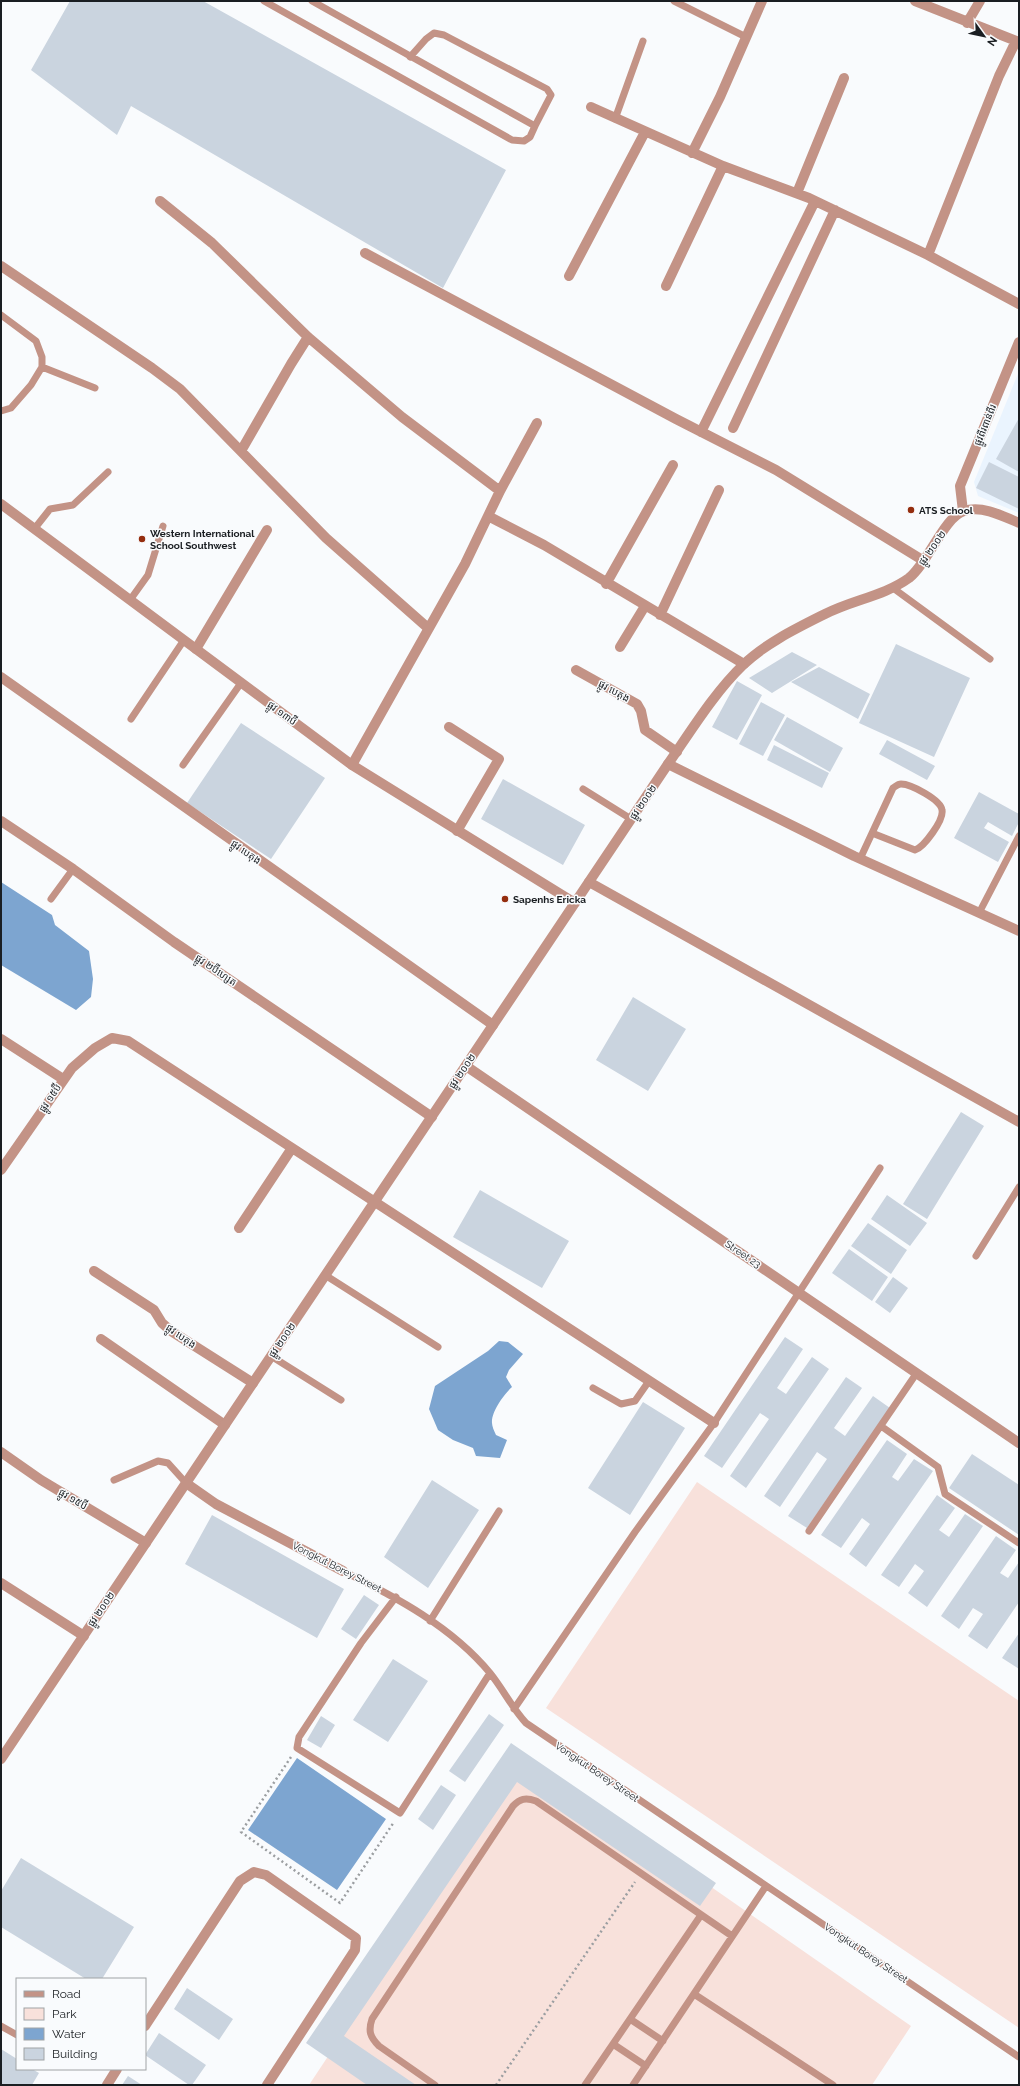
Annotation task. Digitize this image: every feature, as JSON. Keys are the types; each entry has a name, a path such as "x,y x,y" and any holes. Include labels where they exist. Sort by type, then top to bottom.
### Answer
{"street":[{"path":"692,153 720,97 762,1"},
{"path":"915,1 1017,41 998,76 956,187 928,255"},
{"path":"968,23 980,1"},
{"path":"797,193 844,78"},
{"path":"591,107 692,153 797,193 835,210 928,255 1019,304"},
{"path":"569,276 645,132"},
{"path":"666,286 723,166"},
{"path":"160,201 212,242 308,338 402,417 500,491"},
{"path":"701,432 815,201"},
{"path":"733,428 835,210"},
{"path":"365,253 701,432 776,470 924,561"},
{"path":"1,266 146,364 174,385 351,562 428,628"},
{"path":"241,452 291,364 308,338"},
{"name":"ផ្លូវពីរពាន់ពីរ","path":"963,511 960,486 1019,342"},
{"path":"352,765 465,564 500,491 538,423"},
{"path":"606,584 673,465"},
{"path":"660,615 719,490"},
{"name":"ផ្លូវ ១៣ប៊ី","path":"1,504 352,765 575,903"},
{"path":"963,511 981,510 1019,523"},
{"name":"ផ្លូវ ២០០២","path":"1,1759 668,764 727,682 744,664 775,640 827,613 893,588 910,577 924,561 950,522 963,511"},
{"path":"488,516 544,545 606,584 744,664"},
{"path":"196,649 267,530"},
{"path":"620,647 645,606"},
{"name":"ផ្លូវ បេតុង","path":"576,670 637,704 641,711 645,730 677,752"},
{"name":"ផ្លូវ បេតុង","path":"1,677 493,1025"},
{"path":"449,727 499,759 457,831"},
{"path":"668,764 860,859 1019,931"},
{"name":"ផ្លូវ ២ប៊ីហ្សេត","path":"1,821 73,869 174,942 432,1117"},
{"path":"589,882 1019,1122"},
{"name":"ផ្លូវ ១៥ប៊ី","path":"1,1170 72,1068 95,1048 112,1038 128,1041 292,1148"},
{"path":"1,1039 63,1079"},
{"name":"Street 23","path":"466,1066 1019,1443"},
{"path":"239,1228 292,1148 714,1423"},
{"name":"ផ្លូវ បេតុង","path":"94,1271 154,1310 162,1323 171,1331 253,1383"},
{"path":"101,1339 225,1425"},
{"name":"ផ្លូវ ១៥ប៊ី","path":"1,1452 41,1480 146,1543"},
{"name":"Vongkut Borey Street","path":"186,1483 216,1504 343,1570"},
{"path":"1,1583 84,1636"},
{"path":"146,2024 240,1881 254,1872 266,1875 356,1938 355,1950 267,2085"},
{"path":"107,2085 116,2070"}],"lane":[{"path":"264,1 512,140 524,141 530,138 551,95 548,90 444,35 434,33 426,39 410,56"},
{"path":"674,1 746,37"},
{"path":"315,2 535,126"},
{"path":"615,118 643,40"},
{"path":"1,315 36,341 42,358 42,367 31,384 11,408 1,411"},
{"path":"42,367 95,388"},
{"path":"34,528 50,510 73,505 108,472"},
{"path":"130,600 148,575 163,526"},
{"path":"893,588 990,659"},
{"path":"131,719 184,640"},
{"path":"183,765 241,683"},
{"path":"860,859 893,788 900,784 908,785 937,801 942,808 942,815 926,843 915,850 872,834"},
{"path":"583,789 632,818"},
{"path":"979,913 1019,836"},
{"path":"51,899 73,869"},
{"path":"514,1709 635,1532 714,1423 880,1168"},
{"path":"976,1256 1019,1187"},
{"path":"325,1275 438,1347"},
{"path":"271,1356 341,1400"},
{"path":"809,1531 916,1374"},
{"path":"593,1388 621,1404 635,1401 649,1381"},
{"path":"881,1426 938,1467 944,1494 1019,1543"},
{"path":"114,1480 158,1461 168,1463 186,1483"},
{"path":"430,1621 500,1511"},
{"name":"Vongkut Borey Street","path":"343,1570 396,1597 452,1636 490,1673 514,1709 526,1723 1019,2057"},
{"path":"396,1597 361,1643 299,1736 297,1748 400,1813 490,1673"},
{"path":"435,2085 378,2046 371,2038 369,2029 372,2019 513,1806 519,1800 528,1798 536,1801 732,1936"},
{"path":"633,2085 766,1886"},
{"path":"585,2085 701,1915"},
{"path":"694,1994 833,2085"},
{"path":"630,2019 662,2041"},
{"path":"1,2026 16,2034"},
{"path":"613,2044 646,2066"}],"path":[{"path":"297,1748 241,1832 340,1903 400,1813"},
{"path":"496,2085 641,1873"}],"shaded area":[{"path":"1019,371 1019,513 978,496 974,482"}],"green space":[{"path":"697,1482 1019,1701 1019,2028 546,1708"},
{"path":"526,1758 911,2026 872,2085 309,2085"}],"water":[{"path":"1,882 52,915 55,925 89,951 93,979 91,997 76,1010 1,965"},
{"path":"499,1341 508,1342 523,1354 509,1370 506,1377 512,1387 505,1394 492,1419 492,1426 496,1435 507,1440 500,1458 476,1456 473,1448 453,1440 438,1430 429,1409 435,1386 488,1351"},
{"path":"297,1758 386,1819 337,1890 248,1830"}],"building":[{"path":"70,1 203,1 506,170 443,288 131,106 117,135 31,70"},
{"path":"1019,418 1019,472 996,459"},
{"path":"989,462 1019,477 1019,509 976,488"},
{"path":"896,644 970,678 934,757 859,723"},
{"path":"792,652 817,665 772,693 749,678"},
{"path":"819,667 870,694 858,719 791,682"},
{"path":"737,681 762,695 737,740 712,727"},
{"path":"761,702 785,715 763,756 739,744"},
{"path":"787,717 843,748 830,772 774,740"},
{"path":"241,723 325,778 271,859 187,803"},
{"path":"887,740 935,766 927,780 879,754"},
{"path":"774,745 829,773 822,788 767,760"},
{"path":"503,779 585,825 563,865 481,819"},
{"path":"979,792 1019,814 1019,822 1012,836 988,822 984,828 1009,842 998,862 954,838"},
{"path":"633,997 686,1029 648,1091 596,1060"},
{"path":"961,1112 984,1126 927,1219 903,1204"},
{"path":"480,1190 569,1241 542,1288 453,1237"},
{"path":"887,1195 927,1223 910,1246 871,1219"},
{"path":"868,1223 907,1250 891,1274 851,1246"},
{"path":"849,1249 888,1277 872,1301 832,1273"},
{"path":"893,1277 908,1288 890,1313 875,1302"},
{"path":"785,1337 803,1349 777,1388 786,1394 812,1357 829,1369 746,1488 730,1476 769,1419 760,1413 722,1468 704,1456"},
{"path":"846,1377 862,1388 834,1428 845,1436 873,1396 890,1408 807,1528 788,1516 827,1459 817,1452 780,1507 764,1496"},
{"path":"643,1402 685,1428 630,1515 588,1488"},
{"path":"887,1440 907,1454 892,1477 898,1481 914,1459 933,1471 866,1567 849,1554 870,1524 862,1518 841,1548 821,1535"},
{"path":"972,1454 1019,1485 1019,1535 949,1488"},
{"path":"432,1480 479,1510 428,1588 384,1557"},
{"path":"937,1495 955,1508 939,1530 949,1537 965,1514 983,1526 927,1607 908,1593 924,1571 915,1564 899,1587 881,1575"},
{"path":"212,1515 344,1589 317,1638 185,1564"},
{"path":"996,1536 1016,1550 1000,1573 1008,1578 1019,1562 1019,1602 987,1649 968,1636 983,1614 973,1608 959,1629 941,1616"},
{"path":"364,1595 379,1605 356,1639 341,1629"},
{"path":"1019,1633 1019,1669 1002,1658"},
{"path":"393,1659 428,1681 388,1742 353,1720"},
{"path":"489,1714 504,1725 465,1782 449,1771"},
{"path":"321,1716 335,1725 321,1748 307,1740"},
{"path":"511,1743 716,1883 700,1906 517,1782 344,2036 416,2085 367,2085 306,2043"},
{"path":"441,1785 456,1795 433,1830 418,1819"},
{"path":"21,1858 134,1927 103,1978 84,1978 1,1927 1,1891"},
{"path":"187,1988 233,2019 219,2040 174,2009"},
{"path":"159,2033 206,2065 192,2085 189,2085 146,2056"},
{"path":"1,2049 16,2058 16,2070 34,2070 39,2073 32,2085 1,2085"},
{"path":"128,2076 142,2085 122,2085"}],"place":[{"name":"ATS School","path":"911,510"},
{"name":"Western International School Southwest","path":"142,539"},
{"name":"Sapenhs Ericka","path":"505,899"}]}
